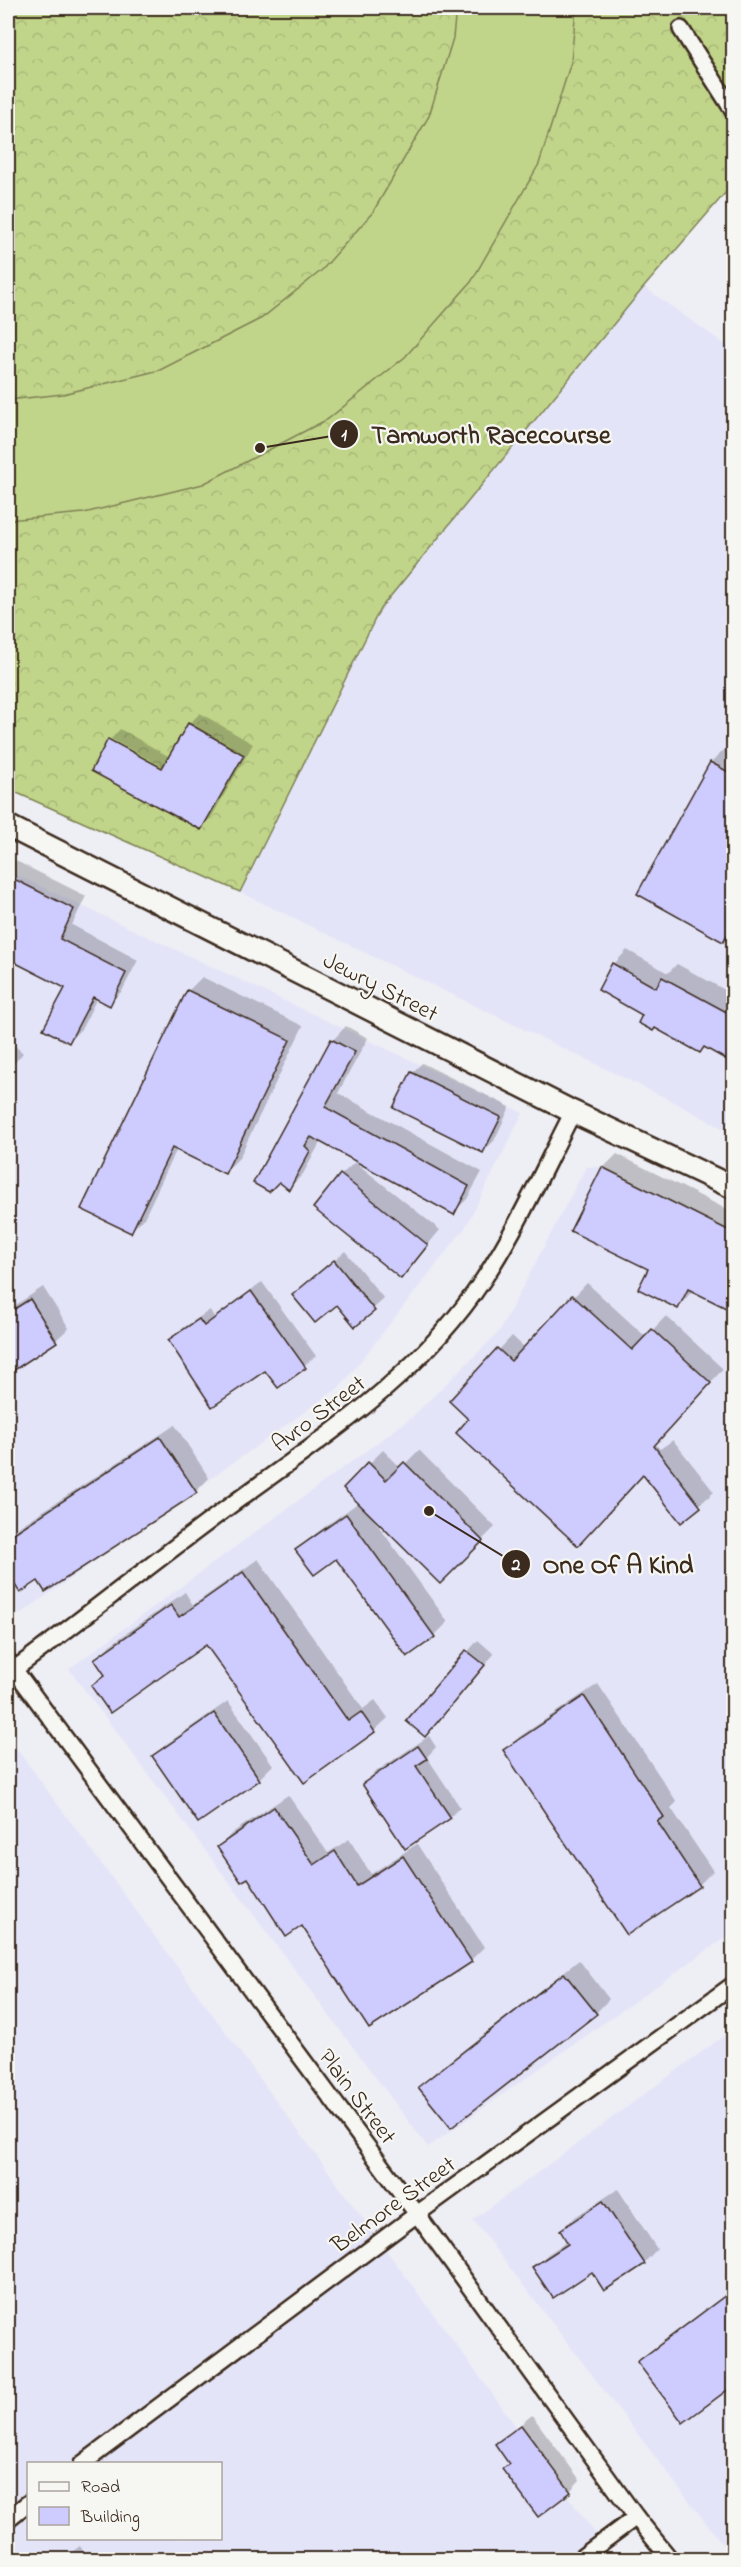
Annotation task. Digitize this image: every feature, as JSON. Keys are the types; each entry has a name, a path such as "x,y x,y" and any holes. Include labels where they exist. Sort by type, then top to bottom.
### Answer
{"main road":[{"name":"Jewry Street","path":"8,826 573,1112 734,1188"}],"street":[{"path":"681,29 734,112"},
{"name":"Avro Street","path":"10,1668 350,1420 403,1374 446,1328 483,1280 573,1112"},
{"name":"Plain Street","path":"10,1668 417,2214 636,2517 671,2559"},
{"name":"Belmore Street","path":"83,2462 417,2214 734,1984"},
{"path":"8,2519 27,2504"},
{"path":"578,2559 636,2517"}],"shaded area":[{"path":"644,287 733,350 733,1134 672,1101 240,892 380,609"},
{"path":"8,871 523,1113 465,1228 341,1386 19,1615 8,1599"},
{"path":"586,1167 602,1167 733,1233 733,1932 428,2147 69,1669 411,1418 499,1332"},
{"path":"8,1737 614,2559 8,2559"},
{"path":"733,2029 733,2558 473,2220"}],"green space":[{"path":"8,8 733,8 733,184 644,287 380,609 240,892 8,789"},
{"path":"456,8 576,8 571,62 539,164 471,282 405,357 328,419 203,484 84,513 8,520 8,400 63,394 160,370 262,318 322,270 373,212 429,116 453,38"}],"building":[{"path":"188,723 244,755 201,830 91,771 108,739 162,768"},
{"path":"710,762 734,775 734,923 723,942 637,894"},
{"path":"8,876 74,909 60,939 126,973 110,1006 93,997 69,1043 43,1029 65,988 8,959"},
{"path":"612,963 656,988 662,977 734,1016 734,1064 704,1047 700,1053 655,1028 653,1031 638,1023 642,1015 598,990"},
{"path":"187,990 290,1040 225,1174 172,1148 131,1233 81,1209"},
{"path":"331,1039 355,1052 325,1107 469,1186 454,1215 311,1137 305,1146 310,1151 289,1190 279,1182 269,1192 253,1183"},
{"path":"411,1072 501,1117 483,1153 393,1108"},
{"path":"602,1167 734,1233 734,1299 728,1309 688,1289 678,1309 638,1289 648,1269 570,1231"},
{"path":"340,1174 428,1245 401,1279 313,1208"},
{"path":"334,1260 375,1311 355,1327 337,1305 315,1323 292,1295"},
{"path":"251,1291 306,1368 278,1388 265,1371 212,1407 168,1340 199,1319 204,1326"},
{"path":"572,1295 632,1350 652,1329 711,1383 654,1446 701,1507 681,1523 643,1475 578,1546 456,1433 468,1419 449,1401 497,1348 511,1361"},
{"path":"30,1299 57,1342 8,1374 8,1313"},
{"path":"160,1437 197,1493 45,1592 38,1581 20,1593 8,1574 8,1537"},
{"path":"368,1462 386,1480 404,1462 483,1541 440,1584 343,1488"},
{"path":"346,1514 435,1637 407,1657 336,1559 314,1575 295,1550"},
{"path":"243,1572 348,1721 361,1712 375,1732 304,1783 206,1645 110,1713 91,1686 105,1675 94,1659 171,1605 179,1617"},
{"path":"466,1650 485,1665 425,1737 406,1721"},
{"path":"584,1696 664,1817 657,1821 700,1886 627,1935 503,1750"},
{"path":"214,1713 260,1780 198,1823 152,1756"},
{"path":"418,1746 427,1759 416,1766 451,1818 405,1849 362,1784"},
{"path":"274,1807 314,1865 335,1851 357,1886 403,1856 472,1962 369,2029 302,1926 286,1937 248,1878 241,1882 217,1847"},
{"path":"564,1973 597,2014 451,2128 418,2087"},
{"path":"603,2201 645,2264 604,2291 592,2272 553,2298 532,2267 568,2244 560,2230"},
{"path":"734,2289 734,2385 683,2423 637,2362"},
{"path":"521,2425 571,2492 538,2517 502,2469 509,2464 495,2444"}],"place":[{"name":"Tamworth Racecourse","path":"260,448"},
{"name":"One Of A Kind","path":"429,1511"}]}
